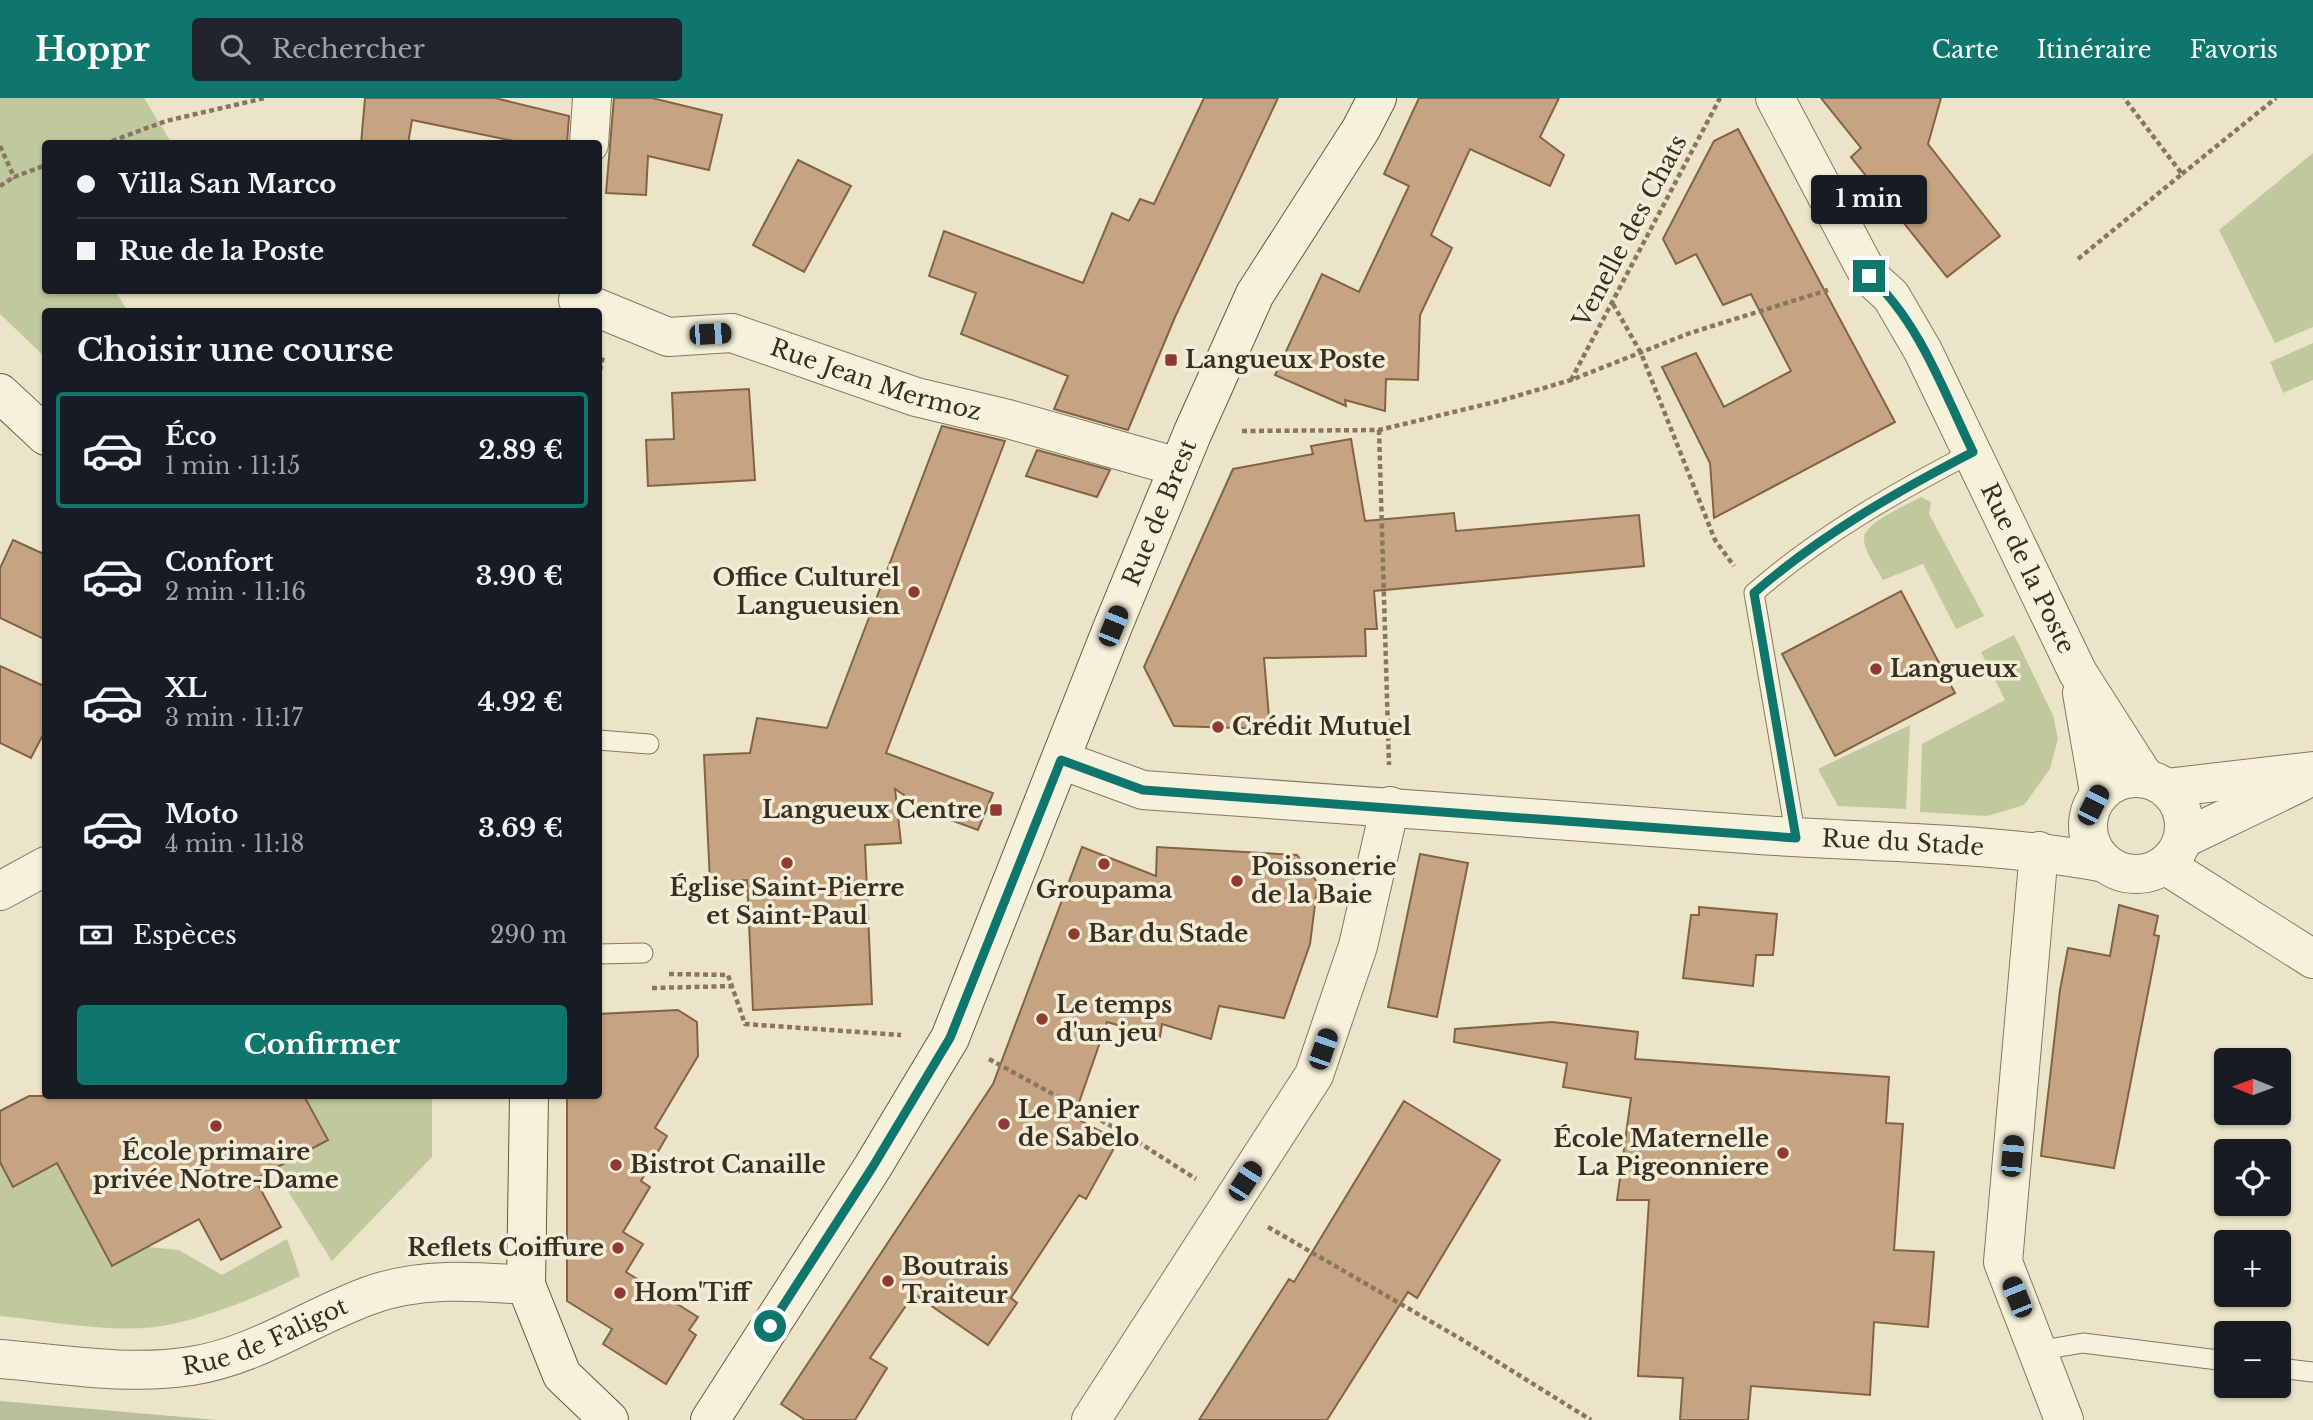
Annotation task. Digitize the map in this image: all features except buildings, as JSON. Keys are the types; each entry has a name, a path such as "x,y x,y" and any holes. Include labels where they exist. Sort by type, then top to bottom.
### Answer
{"street":[{"path":"589,140 592,98"},
{"name":"Rue de Brest","path":"710,1420 872,1168 950,1038 1192,432 1255,294 1361,129 1377,98"},
{"name":"Rue de la Poste","path":"1775,98 1869,276 1891,296 1923,351 2078,673 2155,783"},
{"name":"Rue Jean Mermoz","path":"576,301 594,308"},
{"name":"Rue Jean Mermoz","path":"602,311 668,337 732,333 916,397 1034,426 1178,467"},
{"path":"0,393 42,432"},
{"name":"Rue de la Poste","path":"2078,673 2094,806"},
{"name":"Rue du Stade","path":"1061,760 1143,790 1390,806 1796,838 2039,851 2105,863"},
{"path":"2064,1420 2003,1262 2039,851 2094,806 2114,781 2155,783 2313,774"},
{"path":"2094,806 2089,836 2095,851 2105,863 2119,871 2135,874 2151,872 2174,852 2313,774"},
{"path":"2155,783 2181,807 2185,823 2174,852"},
{"path":"1091,1420 1314,1075 1358,946 1390,806"},
{"path":"2174,852 2313,959"},
{"path":"0,891 42,868"},
{"path":"529,1099 526,1285 562,1375 609,1420"},
{"name":"Rue de Faligot","path":"0,1359 131,1369 191,1366 258,1348 370,1295 449,1280 526,1285"}],"lane":[{"path":"1796,838 1754,593 1791,561 1912,484 1973,452"},
{"path":"602,740 649,744"},
{"path":"602,954 643,953"},
{"path":"2037,1351 2084,1343 2214,1359"},
{"path":"2291,1369 2313,1372"}],"path":[{"path":"115,140 166,121 265,98"},
{"name":"Venelle des Chats","path":"1571,380 1720,98"},
{"path":"2124,98 2182,174"},
{"path":"2078,260 2276,98"},
{"path":"0,146 14,177"},
{"path":"0,186 14,177 42,166"},
{"path":"1192,432 1379,430 1571,380 1690,333 1869,276"},
{"path":"1613,304 1641,353 1716,540 1754,593"},
{"path":"1379,430 1390,806"},
{"path":"663,973 728,975 745,1024 950,1038"},
{"path":"639,989 734,986"},
{"path":"1461,1339 1591,1420"}],"green space":[{"path":"0,98 144,98 170,140 42,140 42,294 117,294 126,308 42,308 42,354 0,314"},
{"path":"2313,153 2313,327 2275,343 2219,230"},
{"path":"2313,343 2313,380 2283,393 2270,362"},
{"path":"1921,497 1931,502 1929,514 1984,616 1956,629 1923,564 1883,580 1868,555 1865,544 1866,533 1878,521"},
{"path":"2014,635 2053,715 2058,739 2050,769 2024,805 1987,816 1920,812 1922,744 2005,700 1981,652"},
{"path":"1910,725 1906,809 1838,806 1818,769"},
{"path":"306,1099 432,1099 432,1157 332,1261 274,1169 327,1140"},
{"path":"0,1162 14,1186 57,1163 112,1266 148,1247 179,1250 222,1275 287,1239 300,1276 221,1310 153,1327 109,1328 0,1316"},
{"path":"0,1401 217,1420 0,1420"}],"place":[{"name":"Langueux Poste","path":"1171,360"},
{"name":"Office Culturel Langueusien","path":"914,592"},
{"name":"Langueux","path":"1876,669"},
{"name":"Crédit Mutuel","path":"1218,727"},
{"name":"Langueux Centre","path":"996,810"},
{"name":"Église Saint-Pierre et Saint-Paul","path":"787,863"},
{"name":"Groupama","path":"1104,864"},
{"name":"Poissonerie de la Baie","path":"1237,881"},
{"name":"Bar du Stade","path":"1074,934"},
{"name":"Le temps d'un jeu","path":"1042,1019"},
{"name":"Le Panier de Sabelo","path":"1004,1124"},
{"name":"École primaire privée Notre-Dame","path":"216,1126"},
{"name":"École Maternelle La Pigeonniere","path":"1783,1153"},
{"name":"Bistrot Canaille","path":"616,1165"},
{"name":"Reflets Coiffure","path":"618,1248"},
{"name":"Boutrais Traiteur","path":"888,1281"},
{"name":"Hom'Tiff","path":"620,1293"}],"route":[{"path":"770,1326 872,1168 950,1038 1061,760 1143,790 1390,806 1796,838 1754,593 1791,561 1912,484 1973,452 1923,351 1891,296 1869,276"}]}
